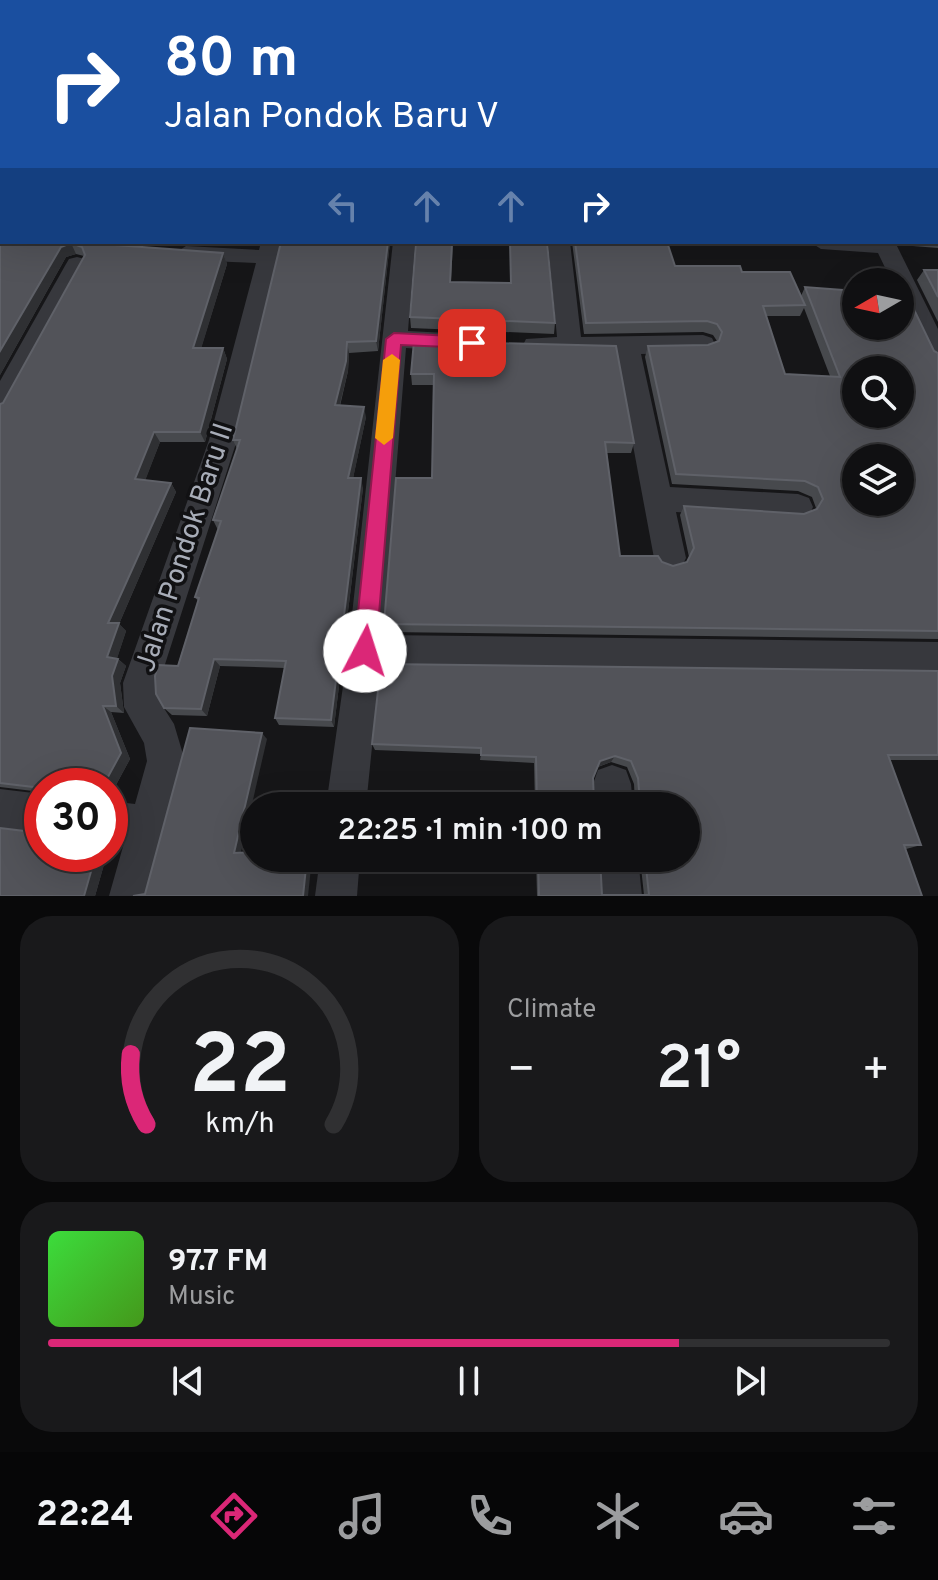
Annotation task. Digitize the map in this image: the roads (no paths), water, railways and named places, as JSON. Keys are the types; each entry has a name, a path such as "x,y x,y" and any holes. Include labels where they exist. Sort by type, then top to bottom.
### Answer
{"street":[{"path":"348,792 365,651 404,244"},
{"path":"559,244 570,346"},
{"path":"885,244 938,354"},
{"path":"0,405 77,250"},
{"path":"159,250 270,250"},
{"name":"Jalan Pondok Baru II","path":"130,896 166,761 161,737 142,707 141,683 223,440 270,250"},
{"path":"394,339 570,346 703,344"},
{"path":"627,345 670,558"},
{"path":"660,499 798,507"},
{"path":"365,651 758,659 938,659"},
{"path":"0,809 24,812"},
{"path":"128,823 150,826"},
{"path":"336,896 339,872"},
{"path":"619,872 621,896"}]}
